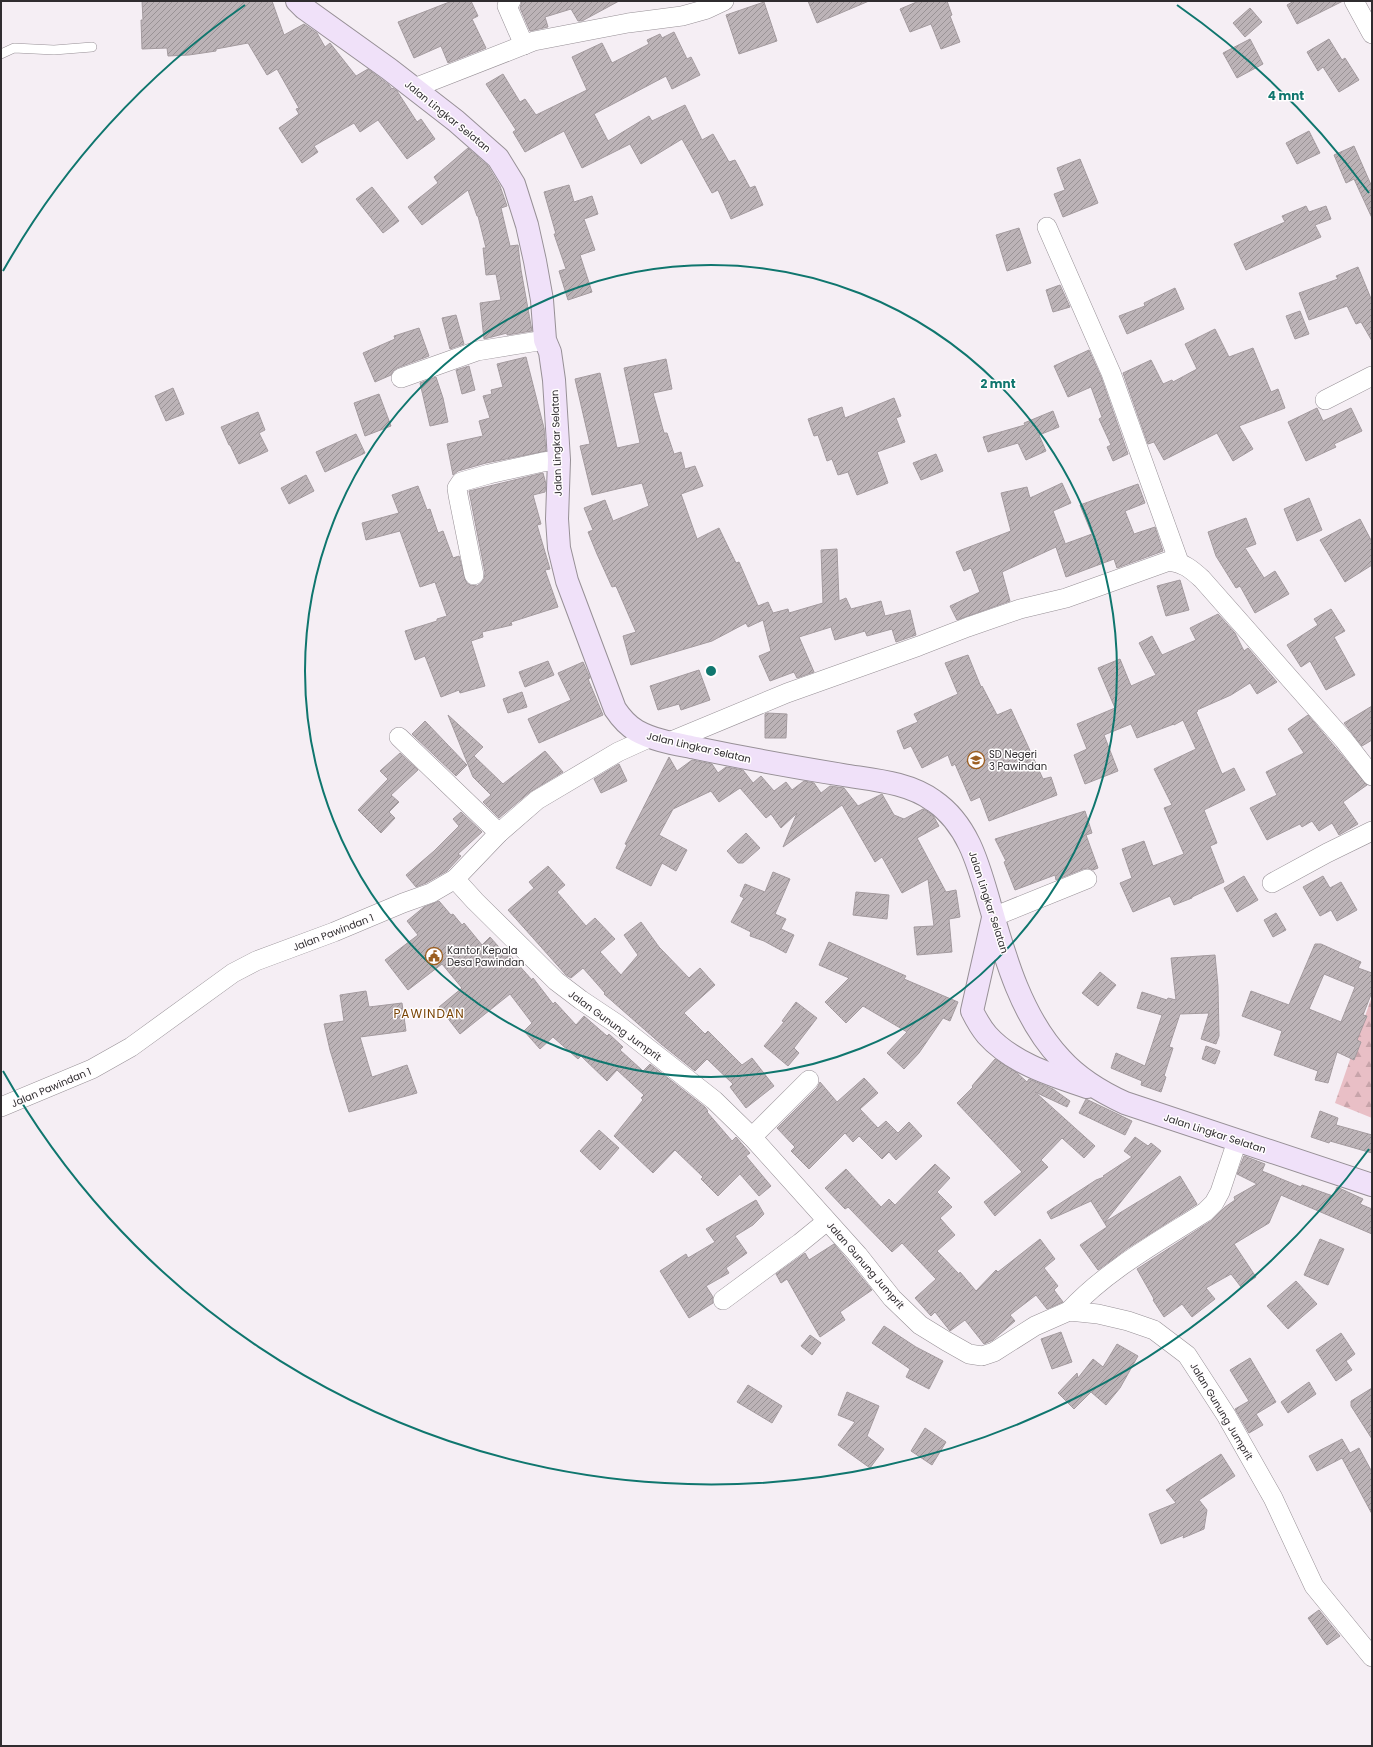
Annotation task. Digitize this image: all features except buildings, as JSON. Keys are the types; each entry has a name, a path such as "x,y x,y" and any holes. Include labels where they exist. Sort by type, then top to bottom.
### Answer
{"street":[{"name":"Jalan Lingkar Selatan","path":"297,1 304,8 414,88 487,146 498,158 511,178 521,202 529,232 542,300 545,340 550,352 554,380 559,460 557,519 559,548 567,581 615,709 629,726 660,739 748,758 913,788 935,801 951,816 968,839 978,863 993,917 1020,994 1038,1029 1061,1059 1081,1078 1103,1092 1125,1103 1372,1185"},
{"path":"511,1 507,6 524,45"},
{"path":"414,88 534,41 634,22 682,16 707,9 724,1"},
{"path":"1354,1 1372,34"},
{"path":"1046,227 1111,373 1179,562 1189,567 1202,579 1344,740 1372,776"},
{"path":"401,378 477,351 545,340"},
{"path":"1325,400 1372,376"},
{"path":"474,575 457,488 461,482 489,474 559,460"},
{"name":"Jalan Pawindan 1","path":"1,1107 92,1069 131,1047 233,973 256,961 432,893 455,879 499,834 537,800 618,752 660,739 1020,609 1066,598 1169,561 1179,562"},
{"path":"399,737 499,834"},
{"path":"1272,884 1327,853 1372,831"},
{"name":"Jalan Gunung Jumprit","path":"455,879 475,901 556,981 580,1000 617,1024 714,1100 752,1137 858,1255 892,1298 920,1325 969,1354 982,1356 994,1352 1035,1326 1069,1311 1098,1314 1154,1330 1187,1355 1226,1415 1273,1498 1314,1586 1372,1657"},
{"path":"1087,879 993,917 972,1011 986,1034 1006,1052 1042,1071 1103,1092"},
{"path":"752,1137 809,1080"},
{"path":"1069,1311 1086,1293 1131,1259 1205,1212 1214,1203 1220,1192 1237,1141"},
{"path":"723,1300 827,1221"}],"lane":[{"path":"1,54 14,48 54,50 92,47"}],"green space":[{"path":"1372,996 1372,1118 1335,1103"}],"place":[{"name":"SD Negeri 3 Pawindan","path":"976,760"},
{"name":"Kantor Kepala Desa Pawindan","path":"434,956"}],"district":[{"name":"PAWINDAN","path":"429,1014"}]}
